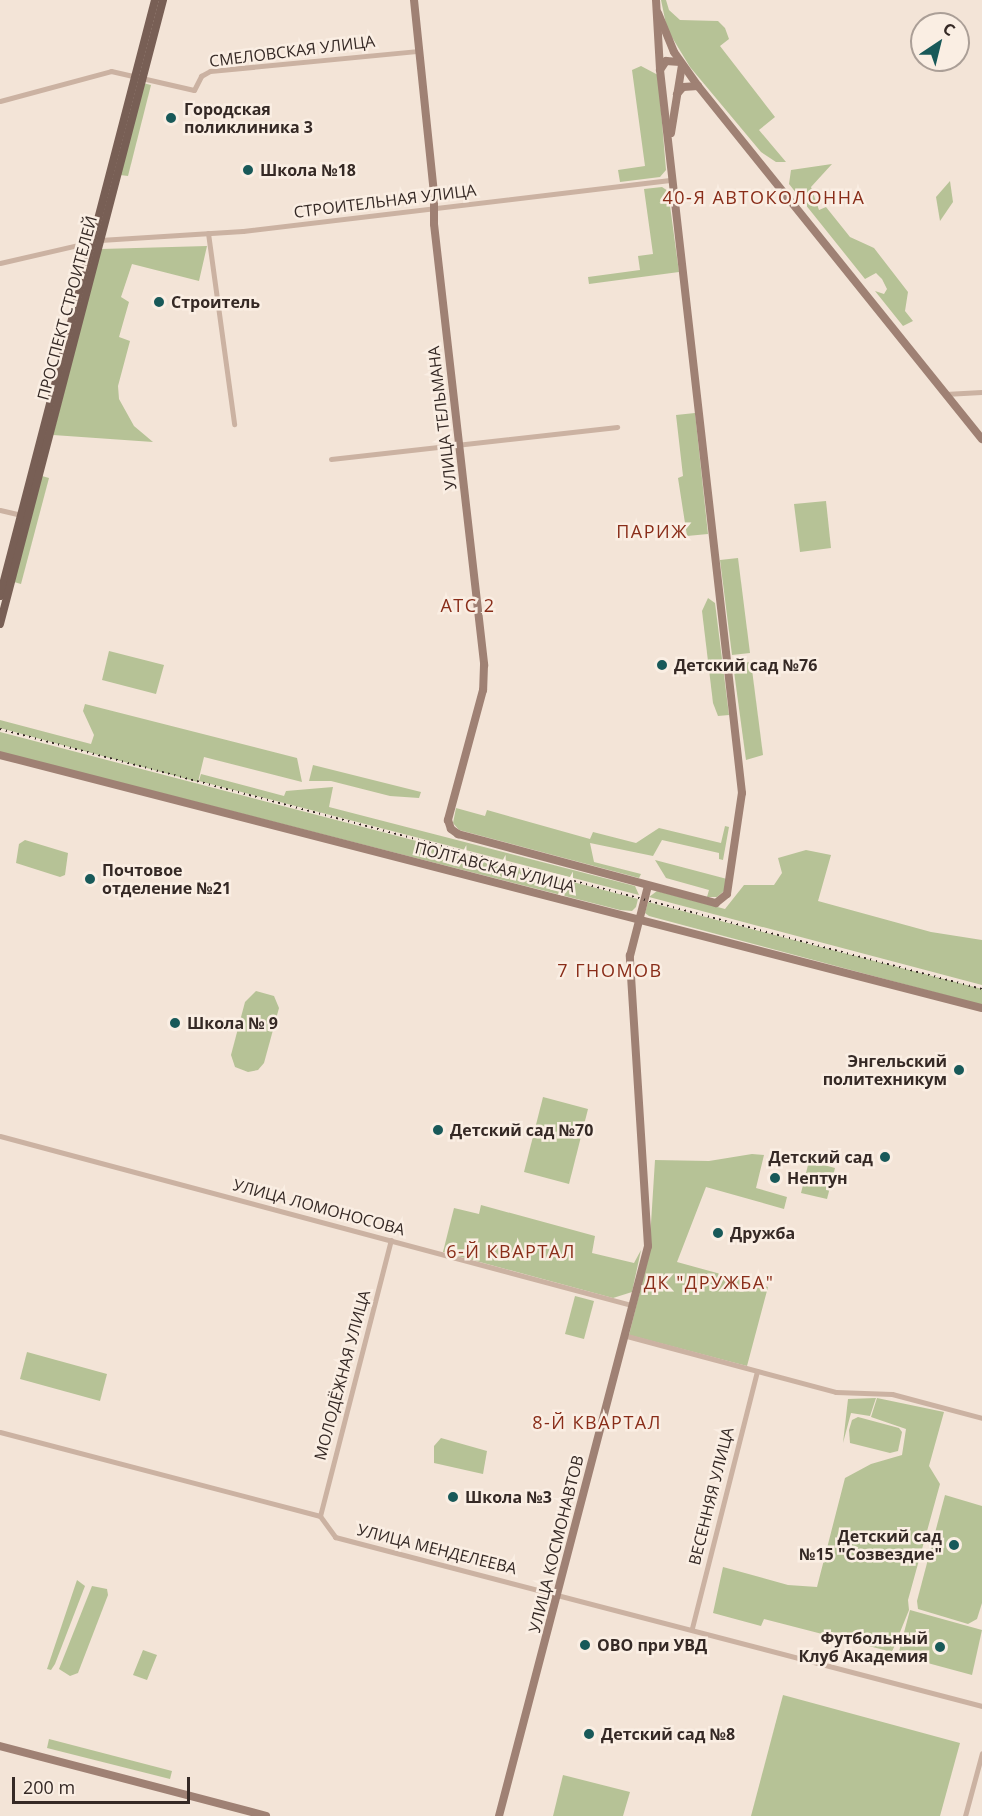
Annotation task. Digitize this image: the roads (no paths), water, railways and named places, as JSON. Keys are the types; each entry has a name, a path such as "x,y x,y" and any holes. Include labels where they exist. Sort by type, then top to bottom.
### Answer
{"main road":[{"name":"ПРОСПЕКТ СТРОИТЕЛЕЙ","path":"139,77 155,0"},
{"name":"ПРОСПЕКТ СТРОИТЕЛЕЙ","path":"0,596 139,77 163,0"},
{"name":"ПРОСПЕКТ СТРОИТЕЛЕЙ","path":"0,624 96,241"}],"street":[{"name":"УЛИЦА ТЕЛЬМАНА","path":"414,0 458,443 484,665 483,690 448,820 451,829"},
{"path":"656,0 660,70 672,180"},
{"path":"658,12 681,64 982,439"},
{"name":"СМЕЛОВСКАЯ УЛИЦА","path":"139,77 194,90 201,76 210,71 419,51"},
{"path":"660,70 666,61 681,64"},
{"path":"669,150 681,64"},
{"path":"0,101 111,71 139,77"},
{"path":"675,98 683,87 698,86"},
{"name":"СТРОИТЕЛЬНАЯ УЛИЦА","path":"0,263 96,241 208,233 672,180"},
{"name":"ПОЛТАВСКАЯ УЛИЦА","path":"451,829 458,834 710,902 720,901 727,894 742,793 672,180"},
{"path":"208,233 234,424"},
{"path":"945,394 982,392"},
{"path":"331,459 617,427"},
{"path":"0,510 21,515"},
{"name":"ПОЛТАВСКАЯ УЛИЦА","path":"0,755 640,918 982,1008"},
{"name":"УЛИЦА КОСМОНАВТОВ","path":"499,1816 648,1246 630,956 648,886"},
{"name":"УЛИЦА ЛОМОНОСОВА","path":"0,1136 631,1305"},
{"name":"МОЛОДЁЖНАЯ УЛИЦА","path":"320,1516 391,1240"},
{"path":"623,1335 836,1392 892,1394 982,1418"},
{"name":"ВЕСЕННЯЯ УЛИЦА","path":"692,1628 757,1371"},
{"path":"0,1432 320,1516"},
{"name":"УЛИЦА МЕНДЕЛЕЕВА","path":"320,1516 335,1537 692,1628 982,1706"},
{"path":"0,1746 266,1816"},
{"path":"965,1816 982,1753"}],"railway":[{"path":"0,729 982,989"}],"place":[{"name":"Городская поликлиника 3","path":"171,118"},
{"name":"Школа №18","path":"248,170"},
{"name":"Строитель","path":"159,302"},
{"name":"Детский сад №76","path":"662,665"},
{"name":"Почтовое отделение №21","path":"90,879"},
{"name":"Школа № 9","path":"175,1023"},
{"name":"Энгельский политехникум","path":"959,1070"},
{"name":"Детский сад №70","path":"438,1130"},
{"name":"Детский сад","path":"885,1157"},
{"name":"Нептун","path":"775,1178"},
{"name":"Дружба","path":"718,1233"},
{"name":"Школа №3","path":"453,1497"},
{"name":"Детский сад №15 \"Созвездие\"","path":"954,1545"},
{"name":"ОВО при УВД","path":"585,1645"},
{"name":"Футбольный Клуб Академия","path":"940,1647"},
{"name":"Детский сад №8","path":"589,1734"}],"district":[{"name":"40-Я АВТОКОЛОННА","path":"764,197"},
{"name":"ПАРИЖ","path":"652,531"},
{"name":"АТС 2","path":"468,605"},
{"name":"7 ГНОМОВ","path":"610,970"},
{"name":"6-Й КВАРТАЛ","path":"511,1251"},
{"name":"ДК \"ДРУЖБА\"","path":"709,1282"},
{"name":"8-Й КВАРТАЛ","path":"597,1422"}]}
